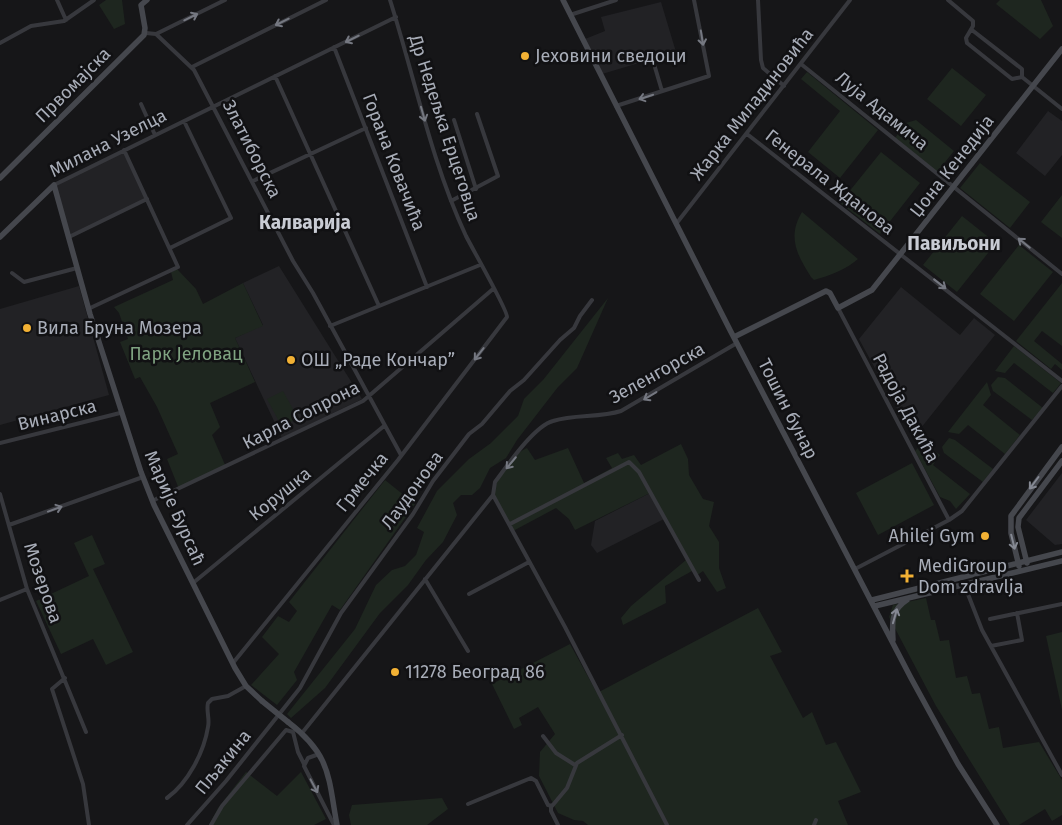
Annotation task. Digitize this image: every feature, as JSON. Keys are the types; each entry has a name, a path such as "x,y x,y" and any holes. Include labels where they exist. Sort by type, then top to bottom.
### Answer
{"main road":[{"path":"146,33 140,2 148,0"},
{"name":"Тошин бунар","path":"563,0 735,340 947,744 997,825"},
{"name":"Првомајска","path":"0,178 146,33"},
{"name":"Џона Кенедија","path":"838,308 872,290 1062,49"},
{"name":"Милана Узелца","path":"2,235 54,185"},
{"name":"Марије Бурсаћ","path":"54,185 88,309 120,413 152,501 192,584 246,686 302,733 319,754 332,786 336,825"},
{"path":"0,227 2,235"},
{"path":"735,340 826,291 830,293 838,308"},
{"path":"1020,570 1011,533 1011,516 1062,447"},
{"path":"1029,568 1018,527 1019,518 1062,460"},
{"path":"873,603 1062,552"},
{"path":"873,603 913,597 1062,561"},
{"path":"894,643 894,614 899,605 913,597"}],"street":[{"path":"58,0 66,20"},
{"path":"0,43 31,26 66,20 94,0"},
{"path":"146,33 156,34 225,0"},
{"path":"192,67 326,0"},
{"name":"Др Недељка Ерцеговца","path":"390,0 425,122 451,201 480,265 508,314"},
{"path":"570,15 616,0"},
{"path":"616,106 708,76 694,0"},
{"path":"758,0 761,60 763,68 770,74"},
{"name":"Жарка Миладиновића","path":"676,224 850,0"},
{"path":"948,0 972,18 974,23 972,30 966,38 967,43 1012,79 1022,77"},
{"name":"Милана Узелца","path":"54,185 396,17"},
{"path":"972,30 1022,69 1022,77"},
{"name":"Златиборска","path":"156,34 192,67 293,260 401,455"},
{"name":"Горана Ковачића","path":"334,47 427,287"},
{"path":"654,64 662,91"},
{"name":"Луја Адамича","path":"801,64 1062,274"},
{"path":"276,76 379,306"},
{"path":"1022,77 1062,109"},
{"path":"776,79 784,86"},
{"path":"141,104 155,135"},
{"path":"451,201 498,176 477,114"},
{"path":"454,120 476,189"},
{"path":"170,248 228,221 230,216 184,121"},
{"path":"252,181 310,152 366,128"},
{"name":"Генерала Жданова","path":"747,134 1062,381"},
{"path":"88,309 177,269 178,265 124,150"},
{"path":"69,237 147,199"},
{"path":"330,326 480,265"},
{"path":"12,273 24,282 77,268"},
{"name":"Карла Сопрона","path":"152,501 279,443 368,398 493,289"},
{"name":"Лаудонова","path":"278,714 300,688 341,613 413,514 433,480 469,434 482,424 510,390 524,380 560,340 574,328 592,300"},
{"name":"Радоја Дакића","path":"838,308 950,520"},
{"name":"Грмечка","path":"233,663 401,455 508,314"},
{"name":"Зеленгорска","path":"302,733 493,495 495,482 535,434 550,421 610,415 621,411 735,340"},
{"path":"855,569 950,520 962,511 1062,386"},
{"name":"Винарска","path":"0,443 120,413"},
{"name":"Корушка","path":"192,584 384,426"},
{"path":"510,524 629,462 639,472 699,580"},
{"path":"9,525 143,477"},
{"name":"Мозерова","path":"0,494 27,589 86,732"},
{"path":"493,495 622,736 667,825"},
{"path":"469,594 529,562"},
{"path":"425,579 468,651"},
{"path":"964,584 975,615 990,646 1062,775"},
{"path":"0,600 27,589"},
{"path":"990,619 1062,604"},
{"path":"990,646 1022,640 1016,613"},
{"path":"65,678 52,689 83,784 89,825"},
{"path":"167,798 177,790 201,750 209,724 208,703 212,699 228,696 246,686"},
{"name":"Пљакина","path":"187,825 226,781 278,714"},
{"name":"Марије Бурсаћ","path":"210,825 222,806 286,730 293,732 298,752 336,825"},
{"path":"543,736 554,751 575,765"},
{"path":"558,825 551,811 551,806 567,788 575,765 622,736"},
{"path":"304,764 308,758 319,754"},
{"path":"468,804 531,778 534,779 548,805 551,806"},
{"path":"814,825 816,820"}],"shaded area":[{"path":"661,2 676,52 602,74 585,39 605,31 601,17"},
{"path":"1048,111 1062,121 1062,155 1045,176 1016,153"},
{"path":"124,150 147,199 69,237 56,187 59,181"},
{"name":"ОШ „Раде Кончар”","path":"279,266 362,399 282,438 235,338 263,325 243,283"},
{"path":"79,286 109,395 0,425 0,309"},
{"path":"901,287 960,335 974,318 995,335 913,438 859,339"},
{"path":"1062,473 1062,544 1055,545 1026,520"},
{"path":"650,493 664,519 597,553 591,545 595,521"}],"green space":[{"path":"106,0 122,0 125,24 114,29 99,5"},
{"path":"1000,0 1041,0 1053,26 1040,39 996,4"},
{"path":"952,68 986,95 961,126 927,99"},
{"path":"807,72 878,130 840,178 808,152 840,111 801,79"},
{"path":"916,120 954,151 937,172 895,138 906,123"},
{"path":"881,152 920,183 880,234 840,203"},
{"path":"980,163 1030,202 1010,228 960,188"},
{"path":"1062,195 1062,238 1041,222"},
{"path":"802,212 858,259 838,272 814,280 802,261 796,246 795,230"},
{"path":"962,216 996,243 957,292 923,265"},
{"path":"1019,245 1053,272 1014,321 980,294"},
{"name":"Парк Јеловац","path":"177,269 196,289 203,304 243,283 263,326 235,338 255,382 210,403 220,427 212,435 226,467 179,489 167,459 178,454 157,407 140,377 135,379 120,342 128,339 119,313 114,307 173,280 171,272"},
{"path":"1062,283 1062,346 1042,331 1034,341 1062,364 1062,370 1055,364 1051,369 1016,341"},
{"path":"608,298 577,368 558,387 517,440 506,458 490,468 480,488 472,495 461,495 453,503 457,515 443,542 426,560 408,585 380,613 325,688 291,718 287,714 355,629 376,585 392,570 405,566 416,555 424,532 417,528 437,491 469,459 491,443 518,416 524,399 543,380"},
{"path":"1014,346 1061,383 1053,393 1014,363 1005,373 995,371"},
{"path":"998,377 1005,378 1043,408 1032,420 993,391 991,385"},
{"path":"987,382 991,395 983,405 1020,435 1005,454 968,425 959,434 948,432"},
{"path":"283,391 298,418 282,427 267,399"},
{"path":"949,438 955,440 993,469 983,482 944,453 942,447"},
{"path":"924,442 940,455 933,465 970,494 956,509 950,501 940,497 915,451"},
{"path":"681,444 688,459 689,475 703,499 714,502 709,526 719,542 719,568 726,588 717,592 703,571 696,576 692,571 665,586 666,603 623,625 621,618 631,606 686,560 650,493 575,530 569,519 556,508 513,531 493,495 497,481 510,461 527,448 535,460 568,448 584,483 612,468 606,458 618,453 622,459 634,455 641,465"},
{"path":"912,463 934,505 878,535 856,493"},
{"path":"385,480 415,504 340,610 332,605 294,672 297,680 277,705 251,685 279,654 262,637 278,616 289,622 297,611 289,602"},
{"path":"92,535 105,564 93,569 133,652 106,665 93,639 61,654 36,601 89,576 74,543"},
{"path":"926,598 931,620 935,620 940,641 949,640 956,678 967,676 972,694 980,693 989,729 999,727 1003,748 1039,742 1062,780 1062,815 1052,821 1045,809 1019,825 1010,825 936,706 889,617 893,605"},
{"path":"758,608 782,652 770,656 803,718 812,712 826,745 836,742 861,792 838,801 848,825 588,825 583,821 574,820 558,813 539,776 540,752 555,734 538,707 519,718 522,725 514,729 492,684 570,644 597,693"},
{"path":"1062,632 1062,710 1046,636"},
{"path":"246,772 277,796 301,772 326,819 314,825 209,825 218,808"},
{"path":"442,798 448,809 427,825 351,825 349,815 352,805"}],"place":[{"name":"Јеховини сведоци","path":"525,56"},
{"name":"Вила Бруна Мозера","path":"27,328"},
{"name":"ОШ „Раде Кончар”","path":"291,360"},
{"name":"Ahilej Gym","path":"985,536"},
{"name":"MediGroup Dom zdravlja","path":"907,576"},
{"name":"11278 Београд 86","path":"395,672"}],"district":[{"name":"Калварија","path":"305,222"},
{"name":"Павиљони","path":"954,243"}]}
